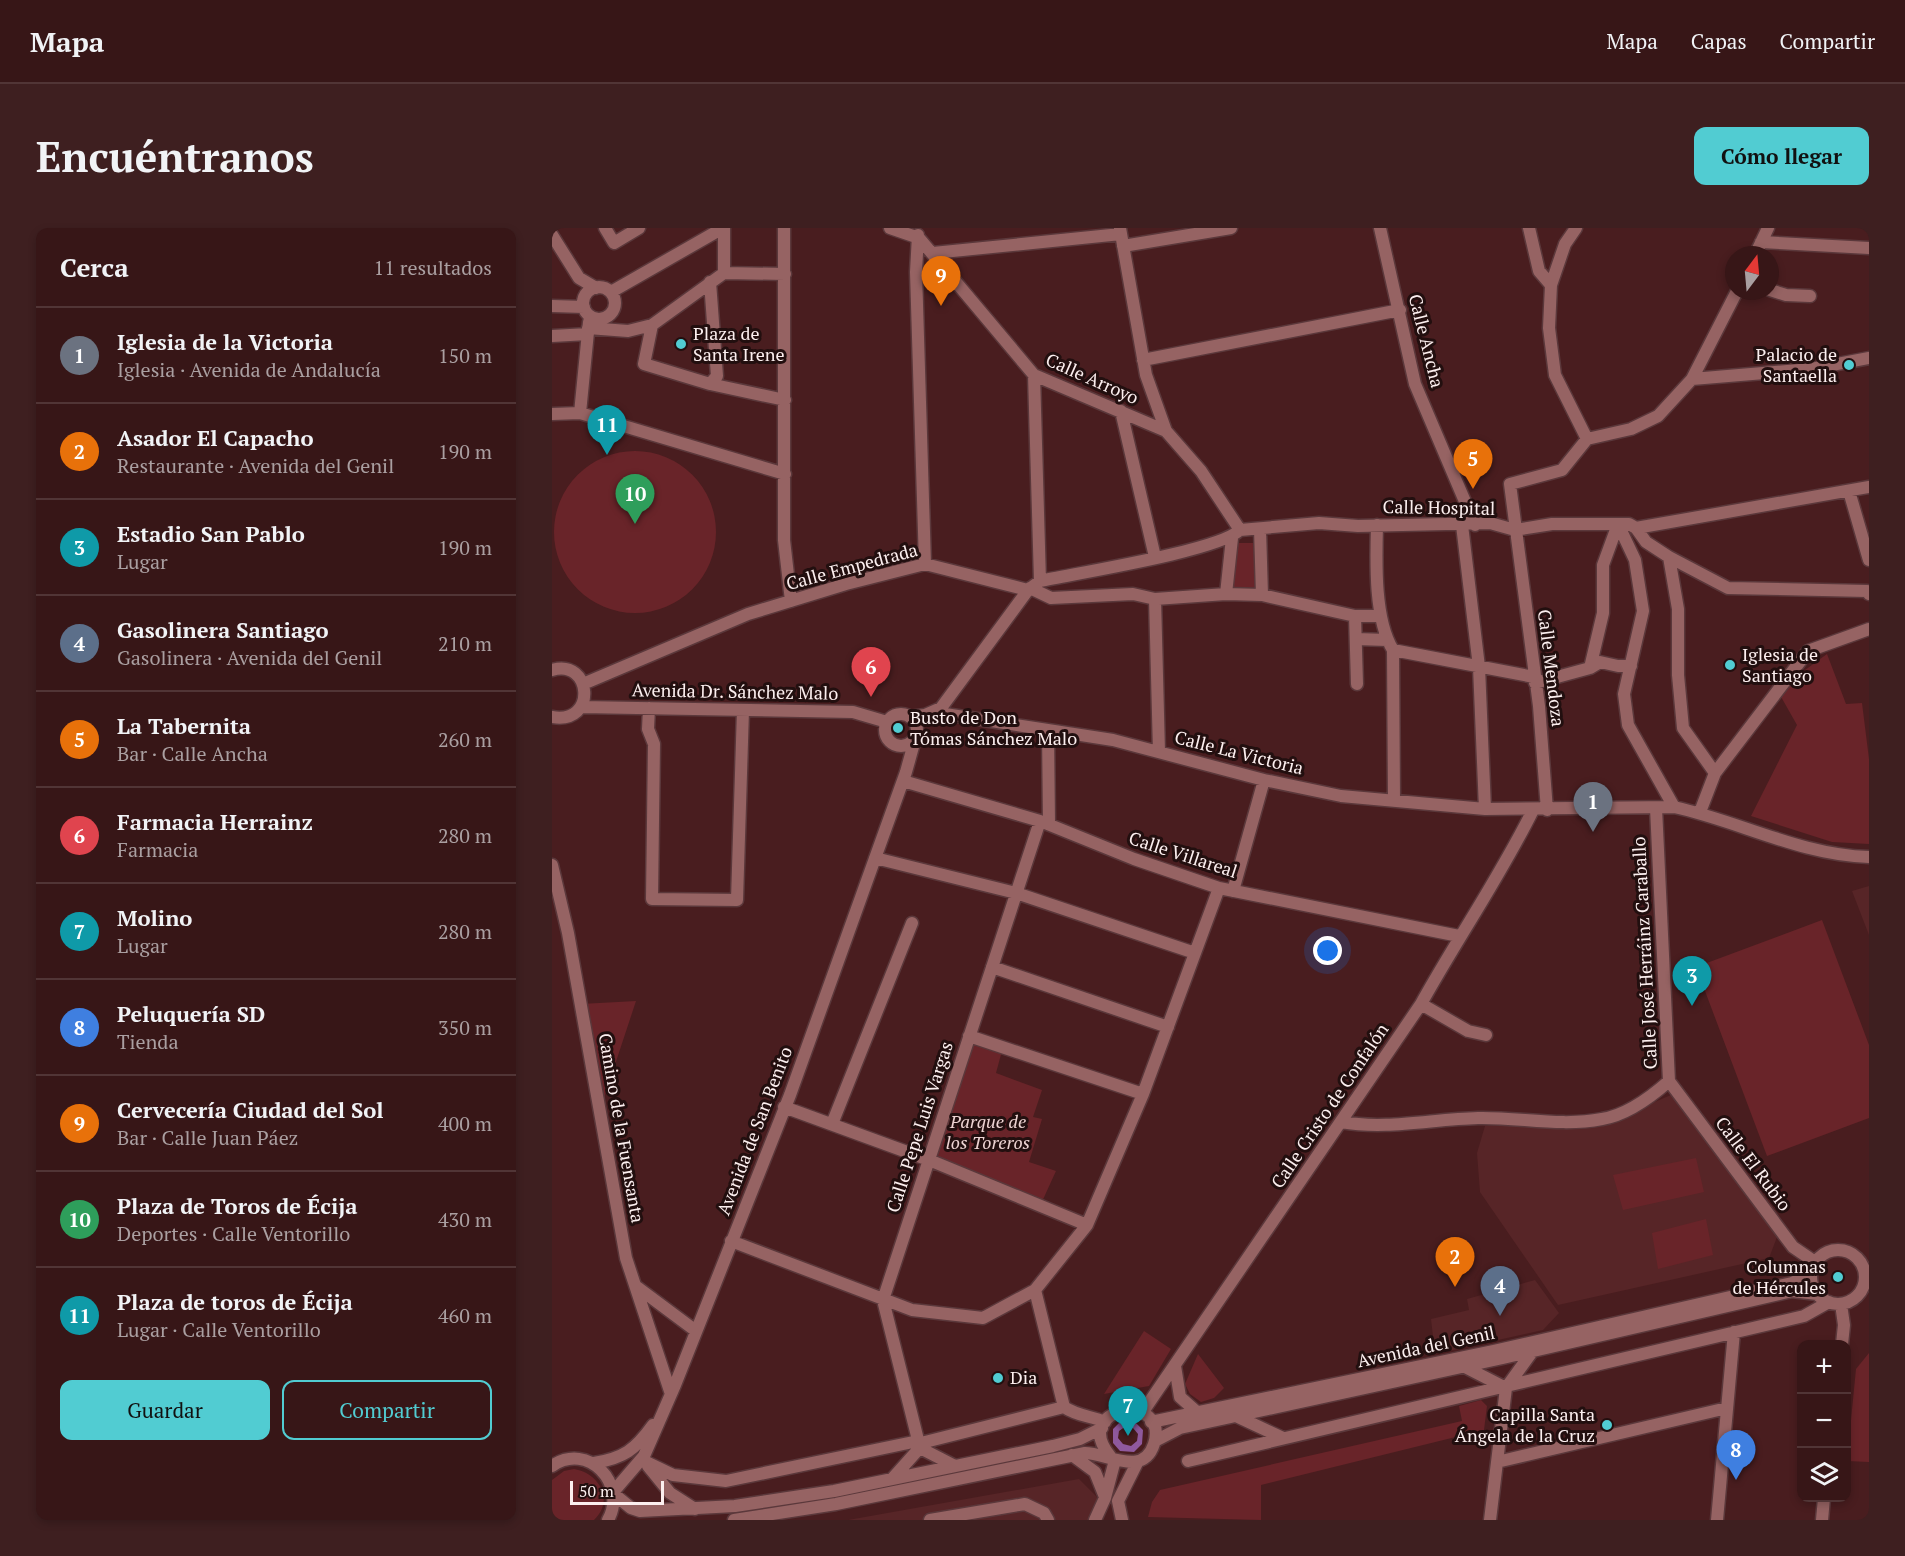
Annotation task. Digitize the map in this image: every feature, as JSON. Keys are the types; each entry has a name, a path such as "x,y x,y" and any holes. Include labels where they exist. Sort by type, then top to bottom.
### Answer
{"street":[{"path":"604,228 614,243 639,228"},
{"path":"552,235 579,278 596,288 610,292 723,228 724,273"},
{"path":"784,228 784,540 790,601"},
{"path":"890,228 917,233 916,272 925,564"},
{"name":"Calle Arroyo","path":"907,228 917,233 1034,375 1166,431 1201,471 1236,534"},
{"path":"933,253 1231,228"},
{"name":"Calle Ancha","path":"1380,228 1415,384 1475,525"},
{"path":"1529,228 1539,271 1551,285"},
{"path":"1576,228 1565,244 1551,285 1549,328 1555,375 1587,439 1631,429 1658,416 1692,380 1732,300"},
{"path":"1759,246 1768,228"},
{"path":"1121,236 1146,375 1166,431"},
{"path":"1761,242 1869,248"},
{"path":"552,336 588,331 628,331 652,325 724,273 785,274"},
{"path":"710,282 717,376 710,384"},
{"path":"580,413 588,331 587,293 596,288"},
{"path":"609,316 615,302 610,292"},
{"path":"1779,293 1810,296"},
{"path":"552,306 587,311 599,319 609,316"},
{"path":"1143,360 1400,310"},
{"path":"609,316 628,331"},
{"path":"652,325 644,364 710,384 785,400"},
{"path":"1692,380 1811,369 1869,358"},
{"path":"925,716 941,708 1032,586 1034,375"},
{"path":"1121,411 1155,557"},
{"path":"552,414 580,413 785,474"},
{"name":"Calle Mendoza","path":"1547,810 1535,680 1510,484 1562,470 1587,439"},
{"path":"1869,487 1636,528 1646,542 1669,557 1728,588 1869,594"},
{"path":"1849,491 1869,560"},
{"name":"Calle Hospital","path":"1236,534 1260,529 1319,523 1377,525 1490,523 1515,530 1552,524 1618,524 1636,528"},
{"path":"1618,524 1635,560 1643,610 1624,694 1628,725 1674,807"},
{"path":"1590,668 1603,613 1603,565 1618,524"},
{"path":"1377,525 1380,616 1390,645 1394,800"},
{"path":"1462,525 1479,667 1485,809"},
{"path":"1260,529 1262,596"},
{"path":"1226,594 1236,534"},
{"name":"Calle Empedrada","path":"583,684 748,614 925,564 1032,586 1155,557 1236,534"},
{"path":"1669,557 1678,609 1678,675 1683,728 1715,773"},
{"path":"1032,586 1051,598 1133,594 1155,599 1226,594 1262,596 1355,616 1380,616"},
{"path":"1155,599 1159,752"},
{"path":"1355,616 1357,684"},
{"path":"1700,812 1715,773 1808,651 1869,629"},
{"path":"1356,639 1535,680 1590,668 1600,662 1631,666"},
{"path":"552,717 568,717 581,707 584,700 583,684 573,672 554,667"},
{"name":"Avenida Dr. Sánchez Malo","path":"581,707 853,712 887,722"},
{"path":"649,708 648,729 654,744 652,899 737,900 743,710"},
{"path":"898,746 908,744 916,736 916,725 910,717 900,714 887,722 886,736 898,746 905,777"},
{"name":"Calle La Victoria","path":"910,717 945,714 1113,740 1264,780 1341,796 1485,809 1674,807 1700,812 1793,844 1869,857"},
{"name":"Calle Pepe Luis Vargas","path":"883,1300 1016,893 1044,823 1048,730"},
{"name":"Avenida de San Benito","path":"614,1493 645,1459 658,1418 671,1394 784,1107 905,777 916,736"},
{"name":"Calle Villareal","path":"905,777 1044,823 1134,859 1219,888 1459,936"},
{"path":"1233,891 1264,780"},
{"name":"Calle José Herráinz Caraballo","path":"1341,1122 1370,1127 1479,1118 1563,1122 1604,1119 1651,1098 1669,1081 1656,808"},
{"name":"Calle Cristo de Confalón","path":"1147,1417 1175,1366 1421,1004 1459,936 1515,846 1533,810"},
{"path":"875,858 1016,893 1195,953"},
{"name":"Camino de la Fuensanta","path":"552,865 568,933 626,1258 671,1394"},
{"path":"731,1240 912,1310 983,1318 1035,1290 1088,1225 1143,1094 1219,888"},
{"path":"832,1124 912,923"},
{"path":"992,967 1168,1027"},
{"path":"1421,1004 1468,1031 1486,1035"},
{"path":"969,1036 1143,1094"},
{"name":"Calle El Rubio","path":"1669,1081 1793,1247 1813,1268"},
{"path":"784,1107 928,1160 1088,1225"},
{"path":"1188,1461 1458,1396 1506,1388 1804,1316 1835,1303 1856,1297 1867,1284 1863,1255 1834,1250 1826,1252 1813,1268 1812,1284 1817,1294 1835,1303 1844,1325 1842,1340"},
{"name":"Avenida del Genil","path":"1147,1417 1199,1414 1781,1286 1813,1268"},
{"path":"637,1287 696,1331"},
{"path":"1035,1290 1064,1407 1076,1415 1093,1417 1103,1425"},
{"name":"Avenida del Genil","path":"1155,1442 1180,1428 1465,1367 1792,1291 1817,1294"},
{"path":"883,1300 919,1444 956,1466"},
{"path":"1717,1520 1734,1332"},
{"path":"1490,1520 1506,1388 1532,1352"},
{"path":"1175,1366 1180,1396 1199,1414"},
{"path":"1465,1367 1506,1388"},
{"path":"645,1459 673,1475 726,1481 919,1444 1064,1407"},
{"path":"1497,1462 1727,1408"},
{"path":"594,1463 603,1470 614,1493 631,1508 640,1511 695,1509 775,1501 891,1480 1080,1439 1103,1425 1117,1411 1126,1409 1147,1417 1155,1442 1149,1453 1137,1462 1105,1498"},
{"path":"1236,1416 1283,1438"},
{"path":"552,1466 569,1459 594,1463 615,1460 628,1452 658,1418"},
{"path":"1095,1520 1105,1498 1112,1458 1102,1443 1103,1425"},
{"path":"891,1480 919,1444"},
{"path":"734,1520 836,1504 1072,1455 1097,1453 1137,1462"},
{"path":"1072,1455 1095,1472 1105,1498"},
{"path":"645,1459 670,1493 695,1509"},
{"path":"1122,1520 1118,1501 1137,1462"},
{"path":"608,1520 614,1493"},
{"path":"1822,1520 1824,1502"},
{"path":"930,1520 1025,1504 1044,1513 1048,1520"}],"shaded area":[{"path":"1869,886 1869,935 1852,891"},
{"path":"1671,1095 1777,1237 1769,1258 1558,1305 1480,1192 1477,1153 1485,1126 1603,1124"},
{"path":"1535,1280 1559,1313 1543,1330 1435,1354 1431,1319 1469,1310 1467,1299"},
{"path":"1122,1420 1134,1421 1143,1430 1142,1444 1134,1452 1120,1451 1113,1443 1113,1429","holes":["1126,1426 1133,1428 1138,1434 1137,1441 1131,1446 1123,1444 1118,1438 1119,1431"]},
{"path":"1079,1479 1099,1499 1093,1520 848,1520"}],"green space":[{"path":"635,451 651,452 666,457 693,474 710,501 715,516 715,548 710,563 693,590 666,607 651,612 635,613 619,612 604,607 577,590 560,563 555,548 554,532 555,516 560,501 577,474 604,457 619,452"},
{"path":"1234,543 1258,543 1260,588 1229,587"},
{"path":"1827,654 1846,704 1862,703 1869,759 1869,844 1832,842 1751,816 1797,725 1780,695 1790,681"},
{"path":"1822,920 1869,1045 1869,1118 1767,1156 1696,967"},
{"path":"636,1001 600,1110 581,1004"},
{"name":"Parque de los Toreros","path":"969,1036 1003,1047 996,1073 1042,1090 1033,1117 1042,1119 1029,1162 1056,1171 1040,1206 929,1160"},
{"path":"1696,1158 1704,1192 1623,1210 1613,1175"},
{"path":"1706,1219 1713,1255 1658,1269 1652,1233"},
{"path":"1144,1331 1171,1349 1149,1386 1104,1394"},
{"path":"1869,1353 1869,1462 1851,1461 1851,1420 1856,1369"},
{"path":"1198,1354 1224,1388 1214,1398 1201,1402 1190,1394 1185,1384"},
{"path":"1481,1400 1487,1406 1484,1430 1261,1485 1261,1520 1148,1517 1152,1502 1160,1490 1462,1421 1459,1406"},
{"path":"574,1469 591,1476 601,1488 603,1504 594,1520 555,1520 552,1516 552,1480 564,1471"}],"place":[{"name":"Cervecería Ciudad del Sol","path":"941,306"},
{"name":"Plaza de Santa Irene","path":"681,344"},
{"name":"Palacio de Santaella","path":"1849,365"},
{"name":"Plaza de toros de Écija","path":"607,455"},
{"name":"La Tabernita","path":"1473,489"},
{"name":"Plaza de Toros de Écija","path":"635,524"},
{"name":"Iglesia de Santiago","path":"1730,665"},
{"name":"Farmacia Herrainz","path":"871,697"},
{"name":"Busto de Don Tómas Sánchez Malo","path":"898,728"},
{"name":"Iglesia de la Victoria","path":"1593,832"},
{"name":"Estadio San Pablo","path":"1692,1006"},
{"name":"Columnas de Hércules","path":"1838,1277"},
{"name":"Asador El Capacho","path":"1455,1287"},
{"name":"Gasolinera Santiago","path":"1500,1316"},
{"name":"Dia","path":"998,1378"},
{"name":"Capilla Santa Ángela de la Cruz","path":"1607,1425"},
{"name":"Molino","path":"1128,1436"},
{"name":"Peluquería SD","path":"1736,1480"}]}
